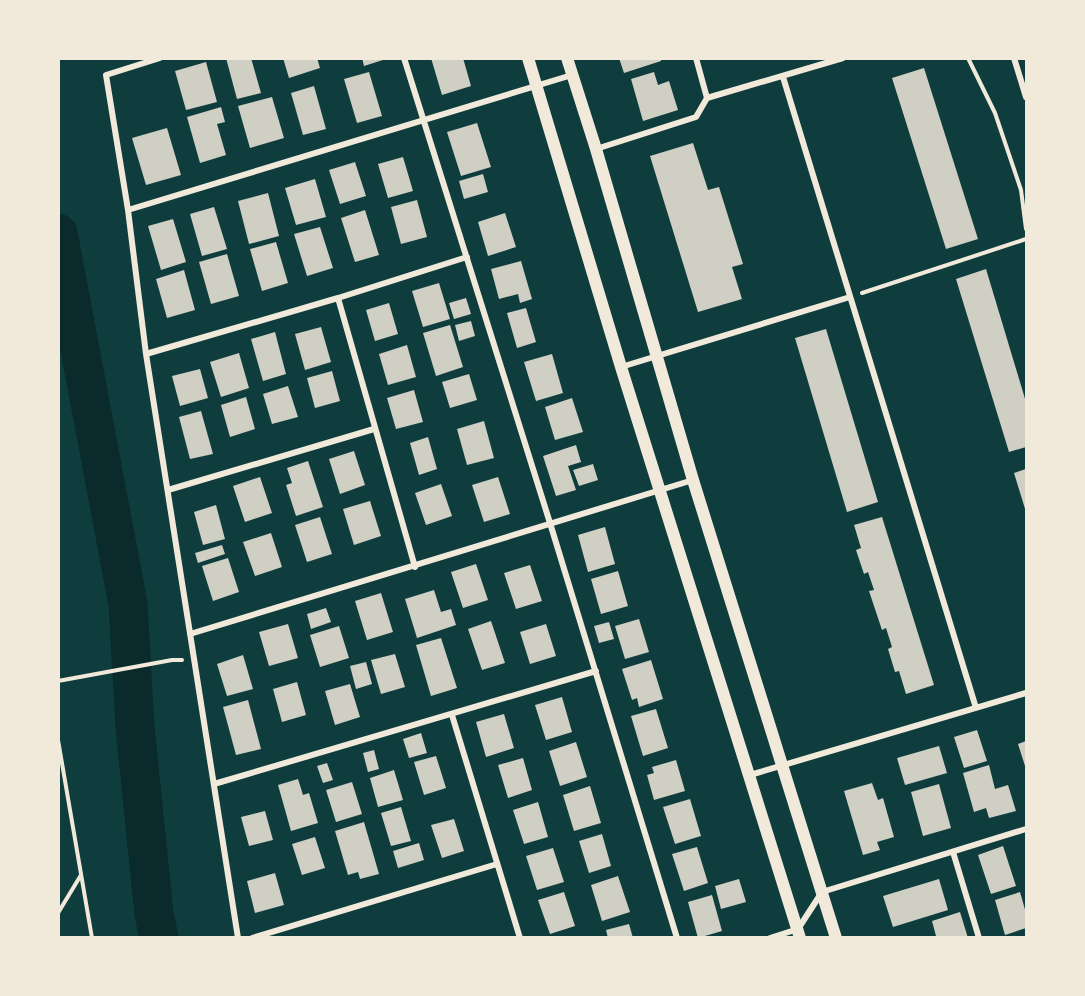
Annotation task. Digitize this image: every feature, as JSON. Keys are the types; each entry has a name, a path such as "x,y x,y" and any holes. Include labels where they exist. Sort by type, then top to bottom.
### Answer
{"main road":[{"path":"528,58 621,368 799,933"},
{"path":"567,58 693,480 836,938"}],"street":[{"path":"160,58 106,75 128,210 146,354 238,938"},
{"path":"404,58 677,938"},
{"path":"696,58 707,98"},
{"path":"596,149 696,117 707,98 843,58"},
{"path":"1014,58 1026,97"},
{"path":"128,210 573,75"},
{"path":"783,77 976,708"},
{"path":"146,354 338,298 467,257"},
{"path":"621,368 850,297"},
{"path":"338,298 414,567"},
{"path":"168,490 374,429"},
{"path":"190,634 693,480"},
{"path":"214,784 596,672"},
{"path":"750,775 1026,693"},
{"path":"452,715 520,938"},
{"path":"770,938 799,933 822,892 1026,829"},
{"path":"953,852 980,938"},
{"path":"252,938 497,864"}],"path":[{"path":"968,58 995,113 1021,190 1026,230"},
{"path":"850,297 1026,239"},
{"path":"58,681 172,660"},
{"path":"58,740 92,938"},
{"path":"58,913 81,874"}],"building":[{"path":"226,58 251,58 261,93 237,99"},
{"path":"283,58 317,58 320,68 289,78"},
{"path":"362,58 386,58 386,59 364,66"},
{"path":"431,58 463,58 471,86 442,95"},
{"path":"619,58 661,58 661,61 624,73"},
{"path":"206,62 217,102 186,110 175,71"},
{"path":"924,68 978,239 946,249 892,78"},
{"path":"369,72 382,116 357,123 344,79"},
{"path":"654,72 658,85 669,81 678,110 643,121 631,79"},
{"path":"314,86 326,129 303,135 291,93"},
{"path":"272,97 284,138 250,148 238,106"},
{"path":"221,107 225,122 217,124 226,155 200,163 187,117"},
{"path":"477,123 491,167 461,176 447,132"},
{"path":"167,128 181,175 146,185 132,138"},
{"path":"693,143 708,190 719,187 743,264 732,267 742,299 698,312 650,156"},
{"path":"403,157 413,191 388,198 378,164"},
{"path":"355,162 366,196 340,204 329,170"},
{"path":"483,174 488,192 464,199 459,181"},
{"path":"315,179 326,217 296,225 285,188"},
{"path":"268,193 279,236 249,244 238,201"},
{"path":"417,200 427,237 401,244 391,207"},
{"path":"214,207 227,249 202,256 190,214"},
{"path":"365,210 379,255 355,262 341,218"},
{"path":"505,213 516,247 488,256 478,222"},
{"path":"173,219 186,262 161,270 148,226"},
{"path":"320,227 333,268 307,276 294,234"},
{"path":"276,242 288,283 262,291 250,249"},
{"path":"227,254 239,296 211,304 199,262"},
{"path":"521,261 532,299 520,303 518,294 499,299 491,269"},
{"path":"986,269 1026,402 1026,447 1009,452 956,279"},
{"path":"184,270 195,310 167,318 156,279"},
{"path":"439,283 450,319 423,327 412,291"},
{"path":"466,298 471,314 454,319 449,303"},
{"path":"389,303 398,334 375,341 366,310"},
{"path":"526,308 536,342 517,348 507,313"},
{"path":"471,321 475,336 459,341 455,325"},
{"path":"450,325 463,367 436,376 423,333"},
{"path":"321,327 331,362 305,370 295,334"},
{"path":"826,329 878,502 847,512 795,338"},
{"path":"275,332 286,374 263,381 251,339"},
{"path":"407,345 416,377 388,385 379,354"},
{"path":"239,353 249,388 221,397 210,362"},
{"path":"552,354 563,393 536,401 524,362"},
{"path":"200,369 208,398 180,406 172,376"},
{"path":"332,371 340,401 315,408 307,378"},
{"path":"469,374 477,400 450,408 442,382"},
{"path":"288,386 298,417 272,424 263,394"},
{"path":"414,390 423,422 396,429 387,398"},
{"path":"246,397 255,429 230,437 221,405"},
{"path":"572,398 583,432 555,440 545,407"},
{"path":"201,411 213,454 190,459 179,417"},
{"path":"484,421 494,458 467,465 457,429"},
{"path":"428,437 437,469 419,475 410,443"},
{"path":"576,445 581,462 568,466 576,490 556,496 543,456"},
{"path":"354,451 365,485 340,494 329,459"},
{"path":"308,461 323,507 296,516 286,485 292,483 287,468"},
{"path":"593,464 598,480 579,486 573,470"},
{"path":"1026,469 1026,512 1014,473"},
{"path":"260,477 272,513 245,522 233,486"},
{"path":"498,477 510,514 484,522 472,485"},
{"path":"441,484 452,516 426,525 415,493"},
{"path":"370,501 381,536 354,545 343,509"},
{"path":"216,505 225,539 203,545 194,512"},
{"path":"320,517 332,554 307,562 295,525"},
{"path":"882,517 934,685 906,694 899,671 895,672 888,649 892,647 886,628 882,630 869,591 874,590 868,572 864,574 856,550 861,548 854,525"},
{"path":"605,527 615,564 588,572 578,535"},
{"path":"271,533 282,567 255,576 243,542"},
{"path":"222,545 225,554 198,563 195,553"},
{"path":"228,558 239,592 213,601 202,566"},
{"path":"476,564 488,600 463,608 451,572"},
{"path":"530,565 542,601 516,609 504,573"},
{"path":"618,571 628,606 601,614 591,579"},
{"path":"434,590 441,612 451,609 456,625 417,638 405,599"},
{"path":"381,593 393,632 367,640 355,601"},
{"path":"326,608 331,622 311,629 307,614"},
{"path":"639,619 649,652 625,659 615,626"},
{"path":"491,621 505,663 482,670 468,629"},
{"path":"609,622 614,639 599,643 594,626"},
{"path":"288,624 298,658 269,666 259,632"},
{"path":"546,624 556,656 530,664 520,632"},
{"path":"339,626 349,658 320,667 310,635"},
{"path":"441,638 457,688 431,696 416,645"},
{"path":"395,654 405,687 381,694 371,660"},
{"path":"243,655 253,689 227,696 217,664"},
{"path":"651,660 663,699 639,707 637,698 632,700 622,669"},
{"path":"366,662 372,684 356,689 350,666"},
{"path":"297,682 306,715 282,722 273,689"},
{"path":"350,684 360,717 335,725 325,691"},
{"path":"562,697 572,732 546,740 535,705"},
{"path":"248,700 261,749 236,755 223,707"},
{"path":"656,709 668,748 643,756 631,716"},
{"path":"504,714 514,748 486,757 476,722"},
{"path":"977,730 987,761 964,768 954,737"},
{"path":"421,733 427,753 409,758 403,739"},
{"path":"1026,741 1026,769 1018,744"},
{"path":"576,742 587,777 560,786 549,751"},
{"path":"939,746 947,773 905,785 897,758"},
{"path":"374,750 379,769 368,772 363,753"},
{"path":"436,756 446,788 424,795 414,762"},
{"path":"523,758 532,790 508,798 498,765"},
{"path":"676,760 685,791 654,800 647,775 654,773 652,767"},
{"path":"327,763 333,780 323,783 317,766"},
{"path":"989,765 995,789 1008,785 1016,811 989,818 986,808 974,812 963,773"},
{"path":"394,770 403,800 378,807 370,778"},
{"path":"298,779 303,795 309,793 318,823 291,831 278,785"},
{"path":"352,782 362,814 336,822 326,790"},
{"path":"872,783 878,800 883,798 894,837 877,842 880,850 863,855 844,791"},
{"path":"939,784 951,828 923,836 911,792"},
{"path":"590,786 601,823 574,831 563,795"},
{"path":"690,799 701,836 675,844 663,807"},
{"path":"538,802 548,837 524,844 513,810"},
{"path":"401,807 411,841 391,846 381,813"},
{"path":"265,811 273,840 249,846 241,817"},
{"path":"454,819 464,851 442,858 431,825"},
{"path":"364,822 379,874 360,879 358,872 348,875 335,831"},
{"path":"602,834 611,866 589,873 579,841"},
{"path":"315,837 325,868 302,875 292,844"},
{"path":"419,843 424,860 398,868 393,851"},
{"path":"1003,846 1016,886 991,894 978,855"},
{"path":"697,847 708,883 684,891 672,854"},
{"path":"553,848 564,882 537,890 526,856"},
{"path":"275,873 284,905 255,913 247,881"},
{"path":"618,876 630,912 602,921 591,885"},
{"path":"739,879 746,902 721,909 715,886"},
{"path":"939,879 948,910 893,927 883,896"},
{"path":"564,892 575,926 550,934 538,900"},
{"path":"1020,892 1026,913 1026,928 1005,935 995,900"},
{"path":"712,895 722,931 698,938 688,902"},
{"path":"960,912 968,938 932,938 936,936 932,921"},
{"path":"629,924 633,938 608,938 606,930"}],"waterway":[{"path":"58,233 128,604 135,727 154,914 159,938"}]}
